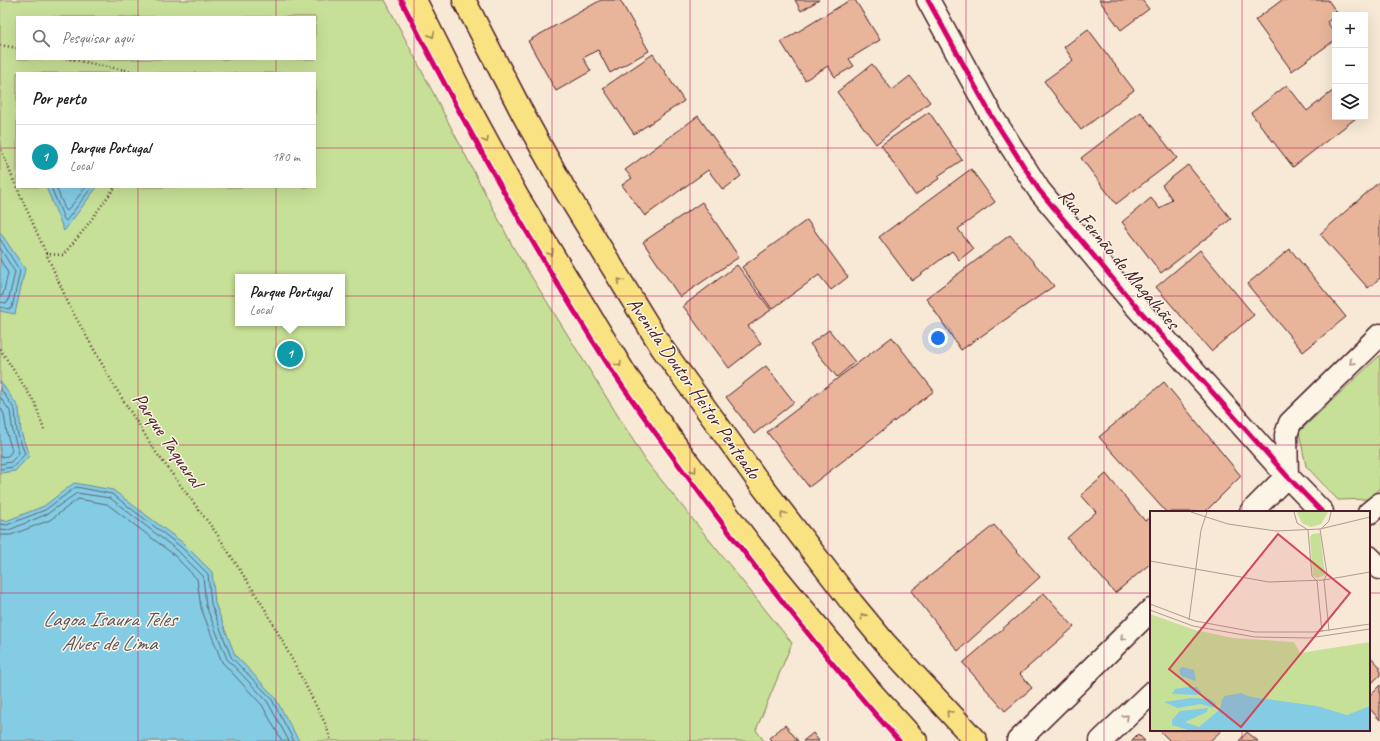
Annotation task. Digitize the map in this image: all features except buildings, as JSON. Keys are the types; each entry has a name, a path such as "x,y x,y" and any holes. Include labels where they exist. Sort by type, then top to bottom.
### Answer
{"main road":[{"path":"415,0 468,106 517,196 626,375 687,461 753,548 873,694 916,741"},
{"name":"Avenida Doutor Heitor Penteado","path":"464,0 521,112 564,190 662,348 756,478 852,602 885,643 976,741"}],"street":[{"name":"Rua Fernão de Magalhães","path":"928,0 991,115 1039,190 1133,303 1287,476 1321,511"},
{"path":"1252,511 1287,476 1286,435 1290,422 1380,335"},
{"path":"1370,512 1380,504"},
{"path":"1370,558 1380,568"},
{"path":"1018,741 1150,611"},
{"path":"1101,741 1150,694"}],"path":[{"path":"0,45 16,48"},
{"path":"75,60 138,72"},
{"path":"46,254 63,255 114,188"},
{"path":"0,349 35,403 45,433"}],"green space":[{"path":"0,0 385,0 513,247 646,461 792,643 756,730 764,741 0,741"},
{"path":"1380,355 1380,489 1369,499 1338,500 1306,466 1299,432"}],"water":[{"path":"46,188 96,188 64,231"},
{"path":"0,232 25,269 15,314 0,311"},
{"path":"0,381 19,408 21,432 29,456 15,471 0,473"},
{"name":"Lagoa Isaura Teles Alves de Lima","path":"74,483 113,490 183,543 212,572 215,603 235,655 274,696 299,741 0,741 0,520 6,521 44,506"}],"cycle path":[{"path":"401,0 475,141 527,233 610,368 670,453 753,564 824,654 899,741"},
{"path":"928,0 991,115 1039,190 1133,303 1287,476 1321,511"}],"place":[{"name":"Parque Portugal","path":"290,354"}]}
